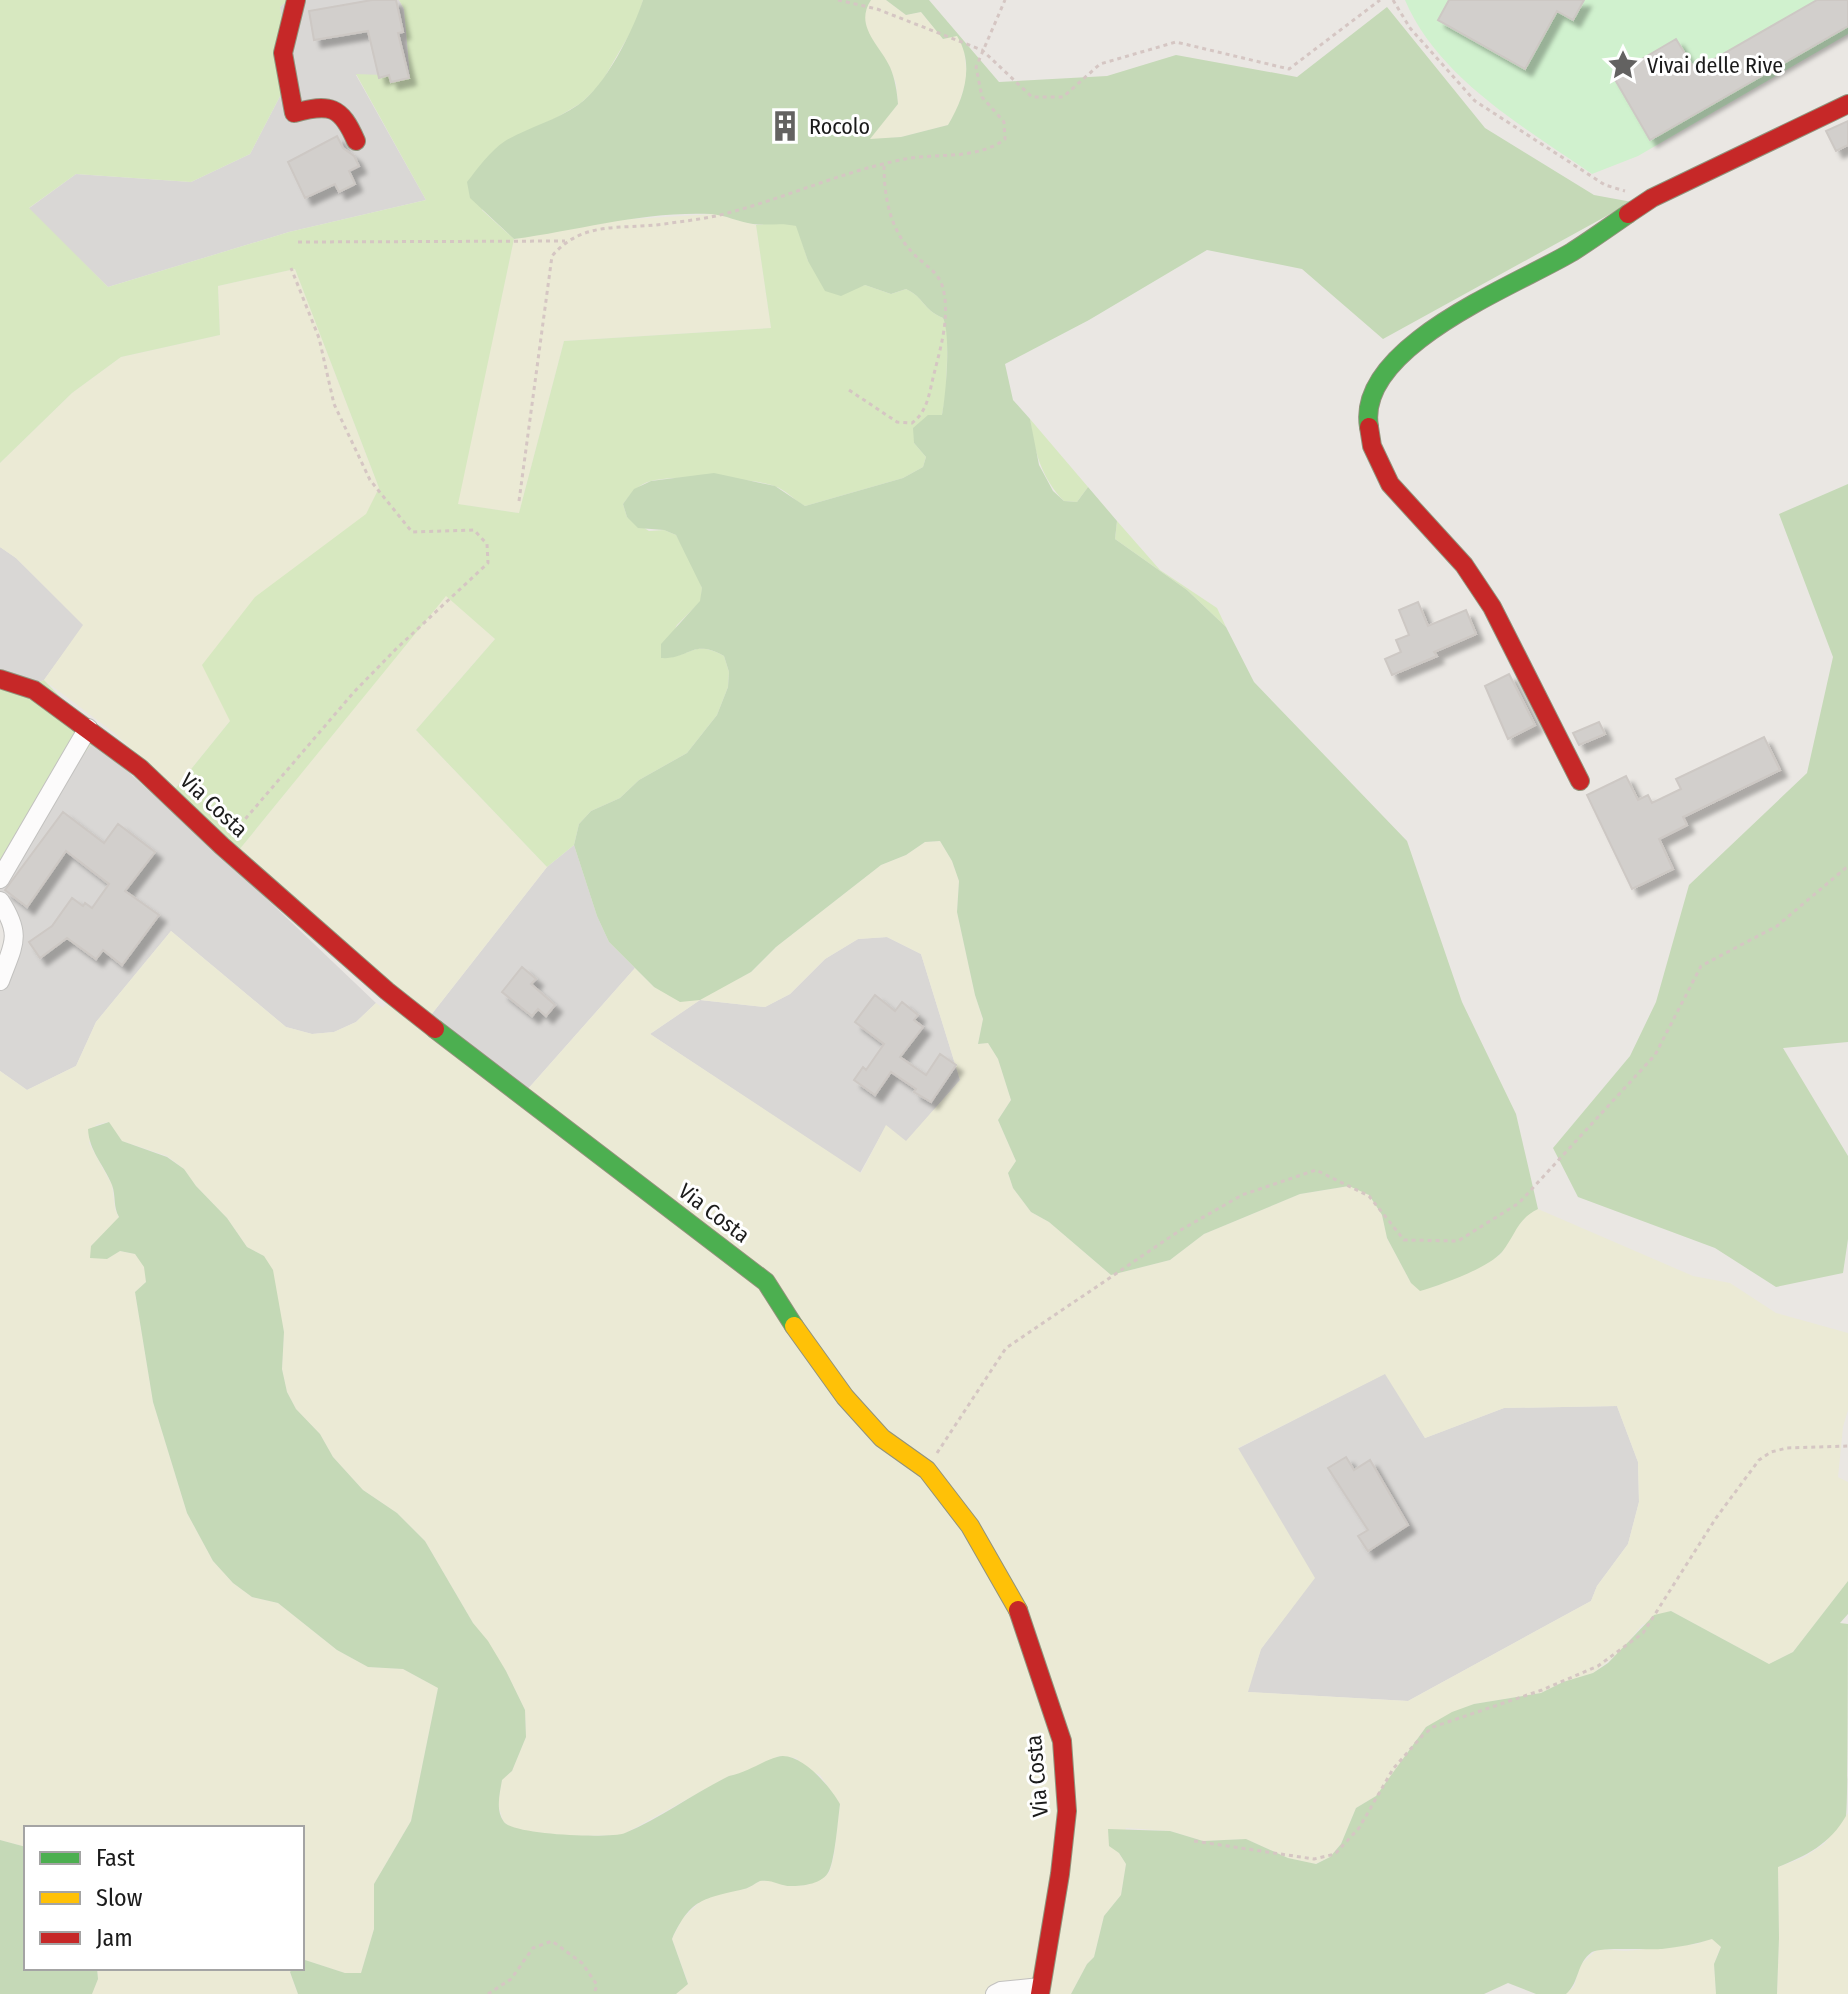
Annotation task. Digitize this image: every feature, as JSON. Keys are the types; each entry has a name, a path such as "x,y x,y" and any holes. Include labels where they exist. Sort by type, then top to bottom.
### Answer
{"street":[{"path":"296,0 283,53 294,113 319,106 338,109 348,119 356,141"},
{"path":"1580,781 1492,607 1464,565 1390,484 1372,446 1367,417 1378,381 1405,350 1435,326 1572,252 1652,198 1848,104"},
{"name":"Via Costa","path":"0,679 34,690 140,768 222,846 387,991 766,1282 800,1336 845,1397 882,1438 927,1470 970,1526 1017,1608 1062,1741 1067,1811 1060,1874 1040,1991"},
{"path":"0,879 88,728"},
{"path":"0,901 13,921 15,939 0,981"},
{"path":"995,1994 1001,1991 1040,1991"}],"path":[{"path":"838,0 877,9 982,50 1032,97 1063,97 1100,64 1176,42 1289,69 1380,0"},
{"path":"519,501 552,256 565,241 582,232 723,214 848,173 907,159 992,149 1005,139 1004,122 982,97 976,67 1005,0"},
{"path":"1393,0 1410,28 1475,101 1605,185 1652,198"},
{"path":"849,390 897,422 912,423 923,415 944,329 946,315 942,285 930,265 912,253 897,233 884,192 884,164"},
{"path":"298,242 565,241"},
{"path":"222,846 354,692 488,563 487,544 474,530 412,532 370,480 334,404 319,338 291,268"},
{"path":"927,1470 955,1422 1006,1348 1160,1242 1242,1195 1316,1170 1369,1196 1404,1240 1458,1241 1519,1203 1655,1055 1701,966 1777,926 1848,866"},
{"path":"1194,1841 1314,1859 1335,1854 1359,1828 1393,1769 1433,1727 1542,1690 1598,1666 1643,1633 1716,1518 1759,1460 1771,1452 1787,1448 1848,1446"},
{"path":"488,1994 511,1979 533,1948 552,1941 582,1963 597,1985 594,1994"}],"shaded area":[{"path":"288,0 399,0 404,9 410,76 356,75 426,200 289,232 108,287 28,209 76,174 191,182 250,154 290,77 280,7"},
{"path":"0,547 16,558 84,625 44,680 37,683 0,683"},
{"path":"94,741 228,862 376,1003 356,1022 334,1032 312,1034 286,1027 171,931 96,1022 76,1066 27,1090 0,1071 0,957 7,936 0,919 0,862"},
{"path":"574,845 597,916 609,942 635,968 519,1099 424,1024 547,867"},
{"path":"887,937 921,954 960,1080 906,1142 886,1126 860,1173 650,1034 700,1000 765,1007 790,994 825,959 858,939"},
{"path":"1386,1373 1425,1438 1504,1408 1617,1406 1638,1462 1639,1502 1628,1544 1597,1586 1591,1601 1408,1701 1247,1692 1261,1649 1314,1578 1237,1449"}],"green space":[{"path":"0,0 288,0 280,7 290,77 250,154 191,182 76,174 29,208 108,287 289,232 426,200 356,74 410,76 404,9 399,0 643,0 636,23 600,85 581,103 521,134 482,210 514,239 458,504 519,513 564,341 771,328 756,225 784,222 797,226 808,261 856,288 865,285 891,294 906,289 943,318 948,328 946,393 942,415 914,443 926,457 923,467 903,478 805,506 774,486 731,479 662,479 646,482 632,493 623,504 627,517 649,531 664,530 676,535 702,588 701,601 677,625 661,657 678,656 697,649 713,651 724,656 729,672 728,687 717,715 687,753 639,780 620,798 591,811 579,824 574,845 547,867 416,730 495,639 446,596 239,850 175,789 230,721 202,665 255,597 366,514 379,488 295,269 218,286 220,335 121,357 72,393 0,463"},
{"path":"643,0 871,0 866,9 867,27 890,67 898,104 870,139 901,137 948,125 959,104 965,81 965,58 957,36 943,39 921,12 906,15 886,0 929,0 999,82 1107,76 1176,55 1297,77 1387,7 1485,128 1594,195 1632,202 1383,339 1302,269 1207,250 1089,320 1005,364 1013,400 1030,419 1039,465 1053,491 1064,501 1077,502 1088,487 1117,521 1115,539 1187,590 1226,627 1254,682 1407,841 1462,1002 1516,1114 1538,1209 1521,1222 1495,1258 1464,1275 1420,1291 1411,1283 1387,1238 1382,1215 1369,1195 1349,1186 1300,1194 1204,1234 1170,1260 1111,1275 1049,1222 1031,1212 1013,1188 1008,1173 1016,1161 998,1120 1011,1100 998,1059 988,1043 978,1044 983,1019 957,912 959,881 940,841 925,842 906,855 881,865 776,947 751,972 700,1000 680,1002 654,987 609,942 597,916 574,845 579,824 591,811 620,798 639,780 687,753 717,715 728,687 729,672 724,656 704,649 661,658 661,644 700,601 702,588 676,535 664,530 638,528 627,517 623,504 634,489 651,481 714,473 775,486 805,506 903,478 923,467 926,457 914,443 913,428 928,415 942,415 947,365 943,318 906,289 891,294 865,285 841,296 825,291 808,261 796,226 753,224 716,215 661,215 514,239 470,198 467,182 494,150 514,136 569,111 588,97 608,72"},
{"path":"870,0 886,0 906,15 921,12 943,39 957,35 964,48 967,78 957,110 948,125 901,137 868,140 898,104 896,83 889,65 866,30 864,14"},
{"name":"Vivai delle Rive","path":"1405,0 1848,0 1848,34 1638,156 1592,174 1512,119 1461,77 1420,28"},
{"path":"715,214 756,225 771,328 564,341 519,513 457,504 514,239 615,220"},
{"path":"295,269 379,488 367,514 327,545 230,721 175,789 113,732 44,680 83,625 16,558 0,547 0,463 72,393 121,357 220,335 218,286"},
{"path":"1030,419 1088,487 1077,502 1064,501 1044,473 1036,453"},
{"path":"1848,484 1848,1042 1783,1048 1848,1156 1848,1239 1843,1273 1776,1287 1715,1248 1578,1197 1553,1148 1630,1056 1656,1002 1689,885 1807,773 1833,657 1779,514"},
{"path":"1117,521 1160,570 1217,608 1226,627 1187,590 1115,539"},
{"path":"446,595 495,639 416,730 547,867 424,1024 520,1098 635,968 654,987 728,984 751,972 776,947 881,865 906,855 925,842 940,841 959,881 957,912 983,1020 978,1044 988,1043 998,1059 1011,1100 998,1120 1016,1161 1008,1173 1013,1188 1031,1212 1049,1222 1111,1275 1170,1260 1204,1234 1300,1194 1350,1186 1368,1194 1382,1215 1387,1238 1411,1283 1434,1287 1500,1255 1523,1216 1538,1209 1693,1276 1730,1283 1776,1313 1848,1333 1848,1410 1843,1427 1838,1477 1848,1482 1848,1581 1793,1652 1769,1664 1671,1611 1642,1625 1621,1651 1593,1673 1541,1693 1474,1704 1426,1727 1376,1796 1356,1808 1341,1844 1330,1857 1315,1864 1288,1858 1246,1839 1203,1841 1170,1831 1126,1828 1119,1853 1126,1864 1121,1895 1104,1916 1094,1957 1071,1994 676,1994 688,1983 672,1939 682,1919 705,1897 748,1888 760,1881 776,1881 788,1886 806,1885 825,1877 834,1855 840,1804 820,1775 807,1769 796,1758 779,1756 747,1772 729,1776 622,1835 570,1836 525,1831 511,1828 503,1821 498,1804 502,1779 512,1771 526,1737 525,1710 506,1671 473,1623 425,1541 397,1513 363,1490 333,1457 320,1434 296,1409 287,1392 282,1369 284,1332 264,1256 247,1247 227,1218 184,1169 167,1156 122,1141 108,1122 96,1125 89,1143 112,1185 119,1218 91,1246 107,1259 119,1251 135,1254 145,1267 146,1282 135,1292 153,1402 187,1513 213,1561 233,1583 252,1597 278,1603 337,1650 368,1667 403,1669 438,1688 411,1821 374,1884 374,1929 361,1973 345,1973 304,1961 304,1826 24,1826 24,1846 0,1840 0,1071 27,1090 76,1066 96,1022 171,931 286,1027 312,1034 334,1032 356,1022 376,1003 383,1008 397,992 239,850","holes":["887,937 921,954 960,1080 906,1141 886,1125 861,1173 650,1034 700,1000 765,1007 790,994 825,959 858,939","1385,1374 1425,1438 1504,1408 1617,1406 1638,1462 1639,1502 1628,1544 1597,1586 1591,1601 1408,1701 1248,1692 1261,1649 1315,1578 1238,1448"]},
{"path":"44,680 71,708 94,741 0,862 0,683 37,683"},
{"path":"109,1122 122,1141 167,1157 184,1169 227,1218 247,1247 264,1256 273,1270 284,1332 282,1369 287,1392 296,1409 320,1434 333,1457 363,1490 397,1513 425,1541 473,1623 506,1671 525,1710 526,1737 512,1771 502,1780 499,1796 504,1822 525,1830 563,1835 625,1833 729,1776 786,1756 813,1771 840,1804 833,1858 826,1875 818,1881 801,1885 760,1881 708,1898 692,1908 672,1939 688,1984 676,1994 298,1994 290,1972 304,1970 305,1960 345,1973 361,1973 374,1929 374,1884 411,1821 438,1688 403,1669 368,1667 337,1650 278,1603 252,1597 233,1583 213,1561 187,1513 153,1402 135,1292 146,1282 144,1267 135,1254 120,1251 107,1259 90,1258 91,1246 119,1217 112,1185 94,1151 88,1129"},
{"path":"1848,1581 1848,1614 1840,1623 1848,1624 1846,1816 1833,1834 1816,1848 1778,1867 1777,1994 1716,1994 1714,1964 1721,1947 1712,1939 1662,1949 1597,1950 1587,1956 1566,1994 1536,1994 1508,1983 1484,1994 1071,1994 1094,1957 1104,1916 1121,1895 1126,1864 1119,1853 1109,1846 1108,1829 1170,1831 1203,1841 1246,1839 1288,1858 1316,1864 1330,1857 1341,1844 1356,1808 1376,1796 1426,1727 1452,1712 1474,1704 1541,1693 1593,1673 1608,1663 1654,1615 1671,1611 1769,1664 1793,1652"},
{"path":"1848,1813 1848,1994 1777,1994 1778,1867 1803,1858 1824,1844"},
{"path":"0,1840 24,1846 24,1970 97,1970 98,1979 92,1994 0,1994"},
{"path":"1712,1938 1721,1946 1714,1964 1716,1994 1566,1994 1574,1987 1580,1965 1598,1949 1626,1951 1697,1944"},
{"path":"97,1970 292,1970 290,1973 298,1994 91,1994 98,1979"}],"building":[{"path":"372,0 396,0 403,32 398,33 409,78 391,82 389,75 379,78 368,31 314,40 309,11"},
{"path":"1449,0 1584,0 1573,20 1557,11 1525,69 1438,20"},
{"path":"1817,0 1848,0 1848,26 1650,140 1613,76 1676,39 1695,70"},
{"path":"1848,121 1848,145 1836,151 1826,131"},
{"path":"337,136 359,166 349,171 355,184 339,192 335,184 305,198 288,162"},
{"path":"1418,602 1428,626 1466,610 1476,634 1434,652 1437,656 1392,675 1385,659 1401,652 1396,640 1409,635 1399,610"},
{"path":"1509,674 1535,725 1508,739 1485,686"},
{"path":"1599,722 1605,734 1579,745 1573,733"},
{"path":"1764,737 1780,770 1683,817 1687,825 1659,839 1673,869 1632,889 1587,795 1626,776 1638,800 1648,795 1652,803 1681,789 1676,779"},
{"path":"63,812 104,843 118,824 155,852 125,891 159,915 122,965 103,950 96,959 67,938 40,958 29,942 52,926 72,898 92,908 109,884 66,851 27,907 5,890"},
{"path":"522,967 536,979 531,984 555,1005 546,1016 538,1009 532,1016 502,992"},
{"path":"875,995 895,1011 902,1002 918,1015 914,1020 923,1027 900,1057 926,1075 940,1054 956,1065 931,1102 891,1072 875,1095 854,1080 863,1067 866,1070 884,1044 855,1022"},
{"path":"1346,1457 1354,1470 1370,1460 1408,1525 1368,1551 1358,1536 1368,1530 1328,1468"}],"traffic: fast":[{"path":"1369,427 1371,398 1387,370 1413,345 1480,301 1572,252 1628,214"},
{"path":"435,1029 766,1282 794,1326"}],"traffic: slow":[{"path":"794,1326 845,1397 882,1438 927,1470 970,1526 1018,1610"}],"traffic: jam":[{"path":"296,0 283,53 294,113 317,108 333,110 345,120 356,141"},
{"path":"1628,214 1652,198 1848,104"},
{"path":"1369,427 1372,446 1390,484 1464,565 1492,607 1580,781"},
{"path":"0,679 34,690 140,768 222,846 387,991 435,1029"},
{"path":"1018,1610 1062,1741 1067,1811 1040,1994"}],"place":[{"name":"Vivai delle Rive","path":"1623,65"},
{"name":"Rocolo","path":"785,126"}]}
